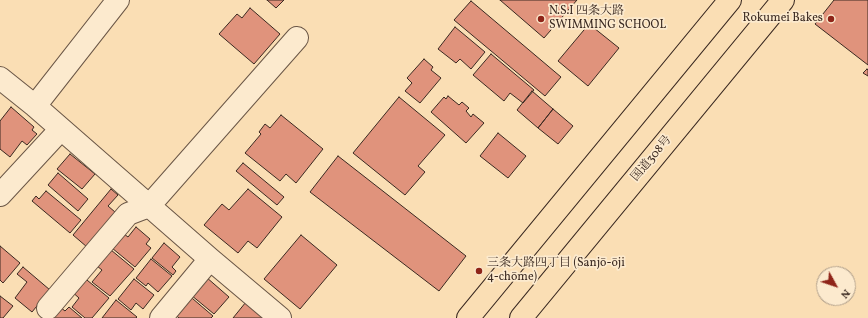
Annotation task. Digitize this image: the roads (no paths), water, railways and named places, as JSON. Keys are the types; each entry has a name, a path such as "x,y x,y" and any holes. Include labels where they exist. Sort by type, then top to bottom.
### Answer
{"highway":[{"path":"468,318 730,0"},
{"name":"国道308号","path":"521,318 783,0"}],"street":[{"path":"35,106 118,0"},
{"path":"48,308 128,214 149,206 296,38"},
{"path":"0,78 35,106 280,318"},
{"path":"0,195 61,129"},
{"path":"161,318 210,258"}],"place":[{"name":"N.S.I 四条大路 SWIMMING SCHOOL","path":"541,19"},
{"name":"Rokumei Bakes","path":"831,19"},
{"name":"三条大路四丁目 (Sanjō-ōji 4-chōme)","path":"479,271"}]}
